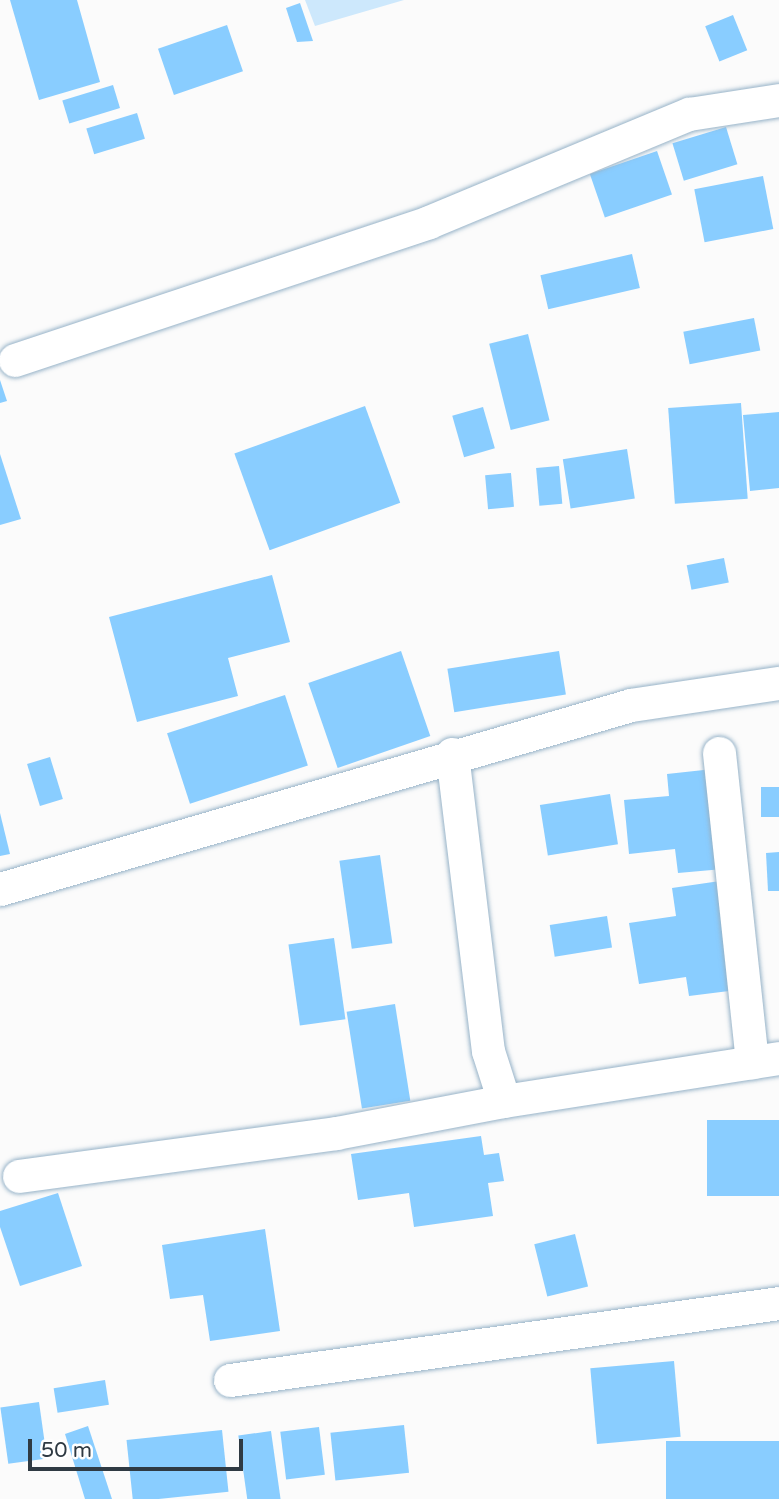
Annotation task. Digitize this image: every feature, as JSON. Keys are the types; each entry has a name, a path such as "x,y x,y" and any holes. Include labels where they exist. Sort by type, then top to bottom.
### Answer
{"street":[{"path":"15,360 429,222 689,114 779,100"},
{"path":"0,889 452,754 631,705 779,683"},
{"path":"19,1176 336,1133 504,1101 765,1060 719,753"},
{"path":"452,754 488,1051 504,1101"},
{"path":"230,1380 779,1303"}],"shaded area":[{"path":"305,0 404,0 315,26"}],"building":[{"path":"10,0 77,0 100,82 39,100"},
{"path":"300,3 313,41 297,42 286,8"},
{"path":"733,15 747,50 719,61 705,26"},
{"path":"227,25 243,71 174,95 158,49"},
{"path":"113,85 120,108 69,123 62,100"},
{"path":"137,113 145,139 94,154 86,128"},
{"path":"726,127 737,164 684,181 672,143"},
{"path":"657,151 672,194 605,218 590,174"},
{"path":"763,176 773,229 705,242 694,189"},
{"path":"632,254 640,288 548,309 540,275"},
{"path":"754,318 760,350 690,364 683,332"},
{"path":"528,334 550,420 511,430 489,344"},
{"path":"0,380 7,401 0,403"},
{"path":"741,403 748,499 675,504 668,408"},
{"path":"365,406 400,503 270,550 234,454"},
{"path":"483,407 495,448 464,457 452,416"},
{"path":"779,412 779,488 750,491 743,415"},
{"path":"627,449 635,498 571,509 563,459"},
{"path":"0,454 21,519 0,525"},
{"path":"559,466 562,504 539,506 536,468"},
{"path":"511,473 514,507 488,509 485,475"},
{"path":"724,558 729,583 691,590 687,565"},
{"path":"272,575 290,642 228,658 238,696 137,722 109,617"},
{"path":"401,651 430,736 338,768 308,683"},
{"path":"559,651 566,694 454,712 447,669"},
{"path":"285,695 308,765 190,804 167,733"},
{"path":"50,757 63,799 40,806 27,764"},
{"path":"713,769 723,869 678,873 675,849 629,854 624,800 669,796 667,774"},
{"path":"761,787 779,787 779,817 761,817"},
{"path":"610,794 618,844 548,855 540,805"},
{"path":"0,813 10,854 0,856"},
{"path":"779,852 779,891 768,891 766,853"},
{"path":"380,855 392,943 352,949 339,861"},
{"path":"720,881 737,990 689,996 686,977 639,984 629,923 676,916 672,888"},
{"path":"607,916 612,948 555,957 550,925"},
{"path":"334,938 345,1019 300,1026 288,944"},
{"path":"395,1004 410,1101 362,1108 347,1012"},
{"path":"707,1120 779,1120 779,1196 707,1196"},
{"path":"481,1136 484,1155 499,1153 504,1181 488,1183 493,1216 414,1227 409,1193 358,1200 351,1154"},
{"path":"58,1193 82,1266 20,1286 0,1227 0,1211"},
{"path":"265,1229 280,1331 210,1341 203,1295 170,1299 162,1245"},
{"path":"575,1234 588,1286 547,1297 534,1244"},
{"path":"674,1361 681,1437 597,1444 590,1368"},
{"path":"105,1380 109,1405 58,1413 54,1388"},
{"path":"39,1402 47,1458 8,1464 0,1407"},
{"path":"404,1425 409,1473 335,1480 330,1433"},
{"path":"88,1426 112,1499 85,1499 65,1434"},
{"path":"319,1427 325,1475 286,1479 280,1432"},
{"path":"222,1430 228,1492 133,1499 127,1440"},
{"path":"271,1431 281,1499 247,1499 238,1436"},
{"path":"666,1441 779,1441 779,1499 666,1499"}]}
